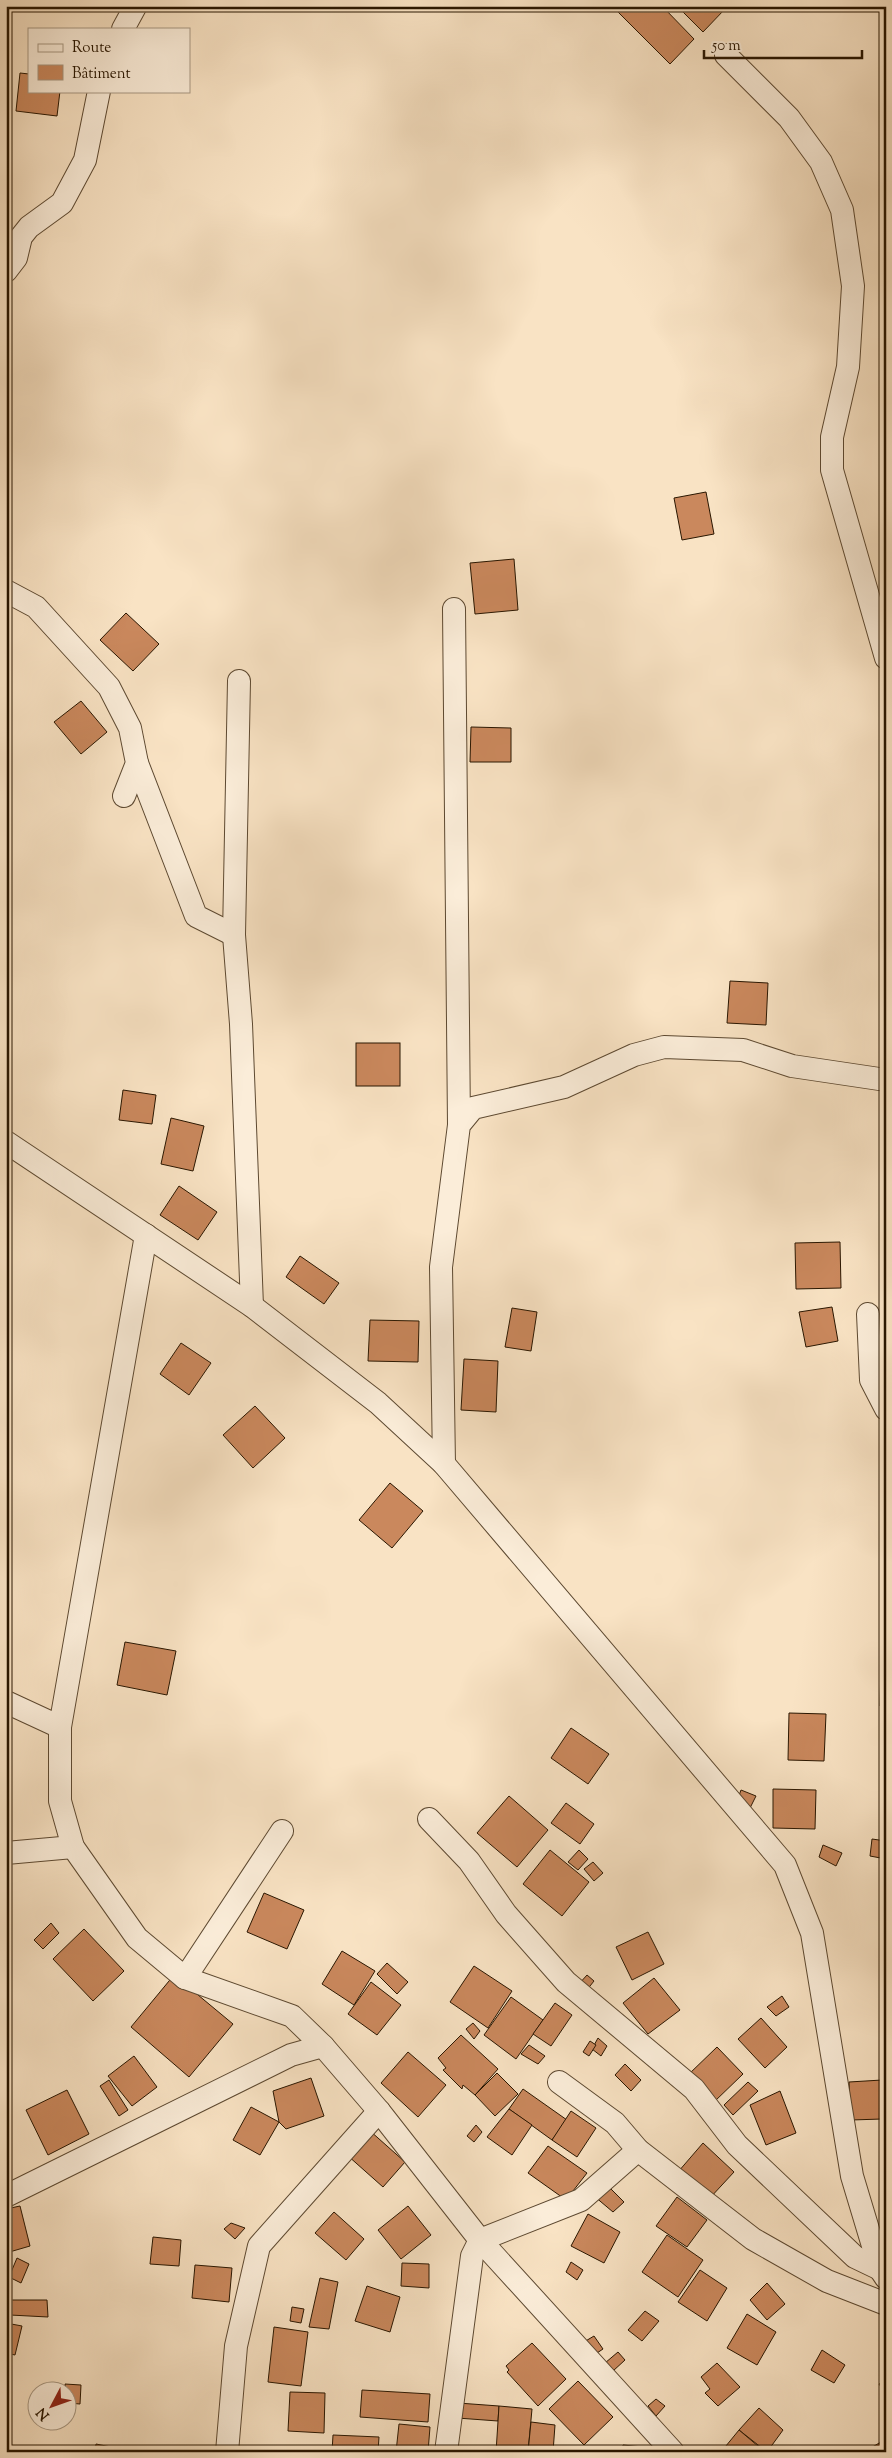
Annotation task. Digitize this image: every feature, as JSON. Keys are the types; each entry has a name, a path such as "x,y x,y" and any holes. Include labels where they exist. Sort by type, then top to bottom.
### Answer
{"street":[{"path":"124,28 135,7"},
{"path":"726,55 789,118 821,162 842,210 853,286 848,367 832,437 832,470 886,658"},
{"path":"6,271 16,258 21,237 28,227 62,203 85,160 99,92"},
{"path":"6,591 36,607 109,687 130,728 137,763 196,916 234,935"},
{"path":"444,1464 441,1267 458,1125 454,609"},
{"path":"239,681 234,935 241,1024 252,1306"},
{"path":"124,796 137,763"},
{"path":"458,1125 474,1108 564,1087 634,1055 664,1047 743,1050 792,1066 886,1080"},
{"path":"6,1142 252,1306 378,1403 444,1464 785,1865 812,1933 852,2176 883,2273"},
{"path":"146,1235 60,1727 60,1800 73,1847 137,1938 185,1978 292,2016 323,2046 379,2111 480,2240 673,2452"},
{"path":"868,1314 871,1380 886,1409"},
{"path":"6,1702 60,1727"},
{"path":"429,1819 469,1861 506,1914 566,1982 694,2089 737,2144 855,2257 883,2273"},
{"path":"185,1978 282,1832"},
{"path":"6,1853 73,1847"},
{"path":"6,2196 291,2055 323,2046"},
{"path":"559,2082 615,2123 638,2150 753,2239 827,2281 886,2304"},
{"path":"227,2452 236,2346 258,2246 379,2111"},
{"path":"446,2452 472,2256 480,2240 582,2200 638,2150"}],"building":[{"path":"612,6 662,6 694,39 670,64"},
{"path":"677,6 720,6 724,10 703,32"},
{"path":"20,73 28,74 28,92 60,92 57,116 16,111"},
{"path":"706,492 714,534 682,540 674,498"},
{"path":"514,559 518,610 475,614 470,563"},
{"path":"126,613 159,644 133,671 100,640"},
{"path":"81,701 107,732 81,754 54,722"},
{"path":"471,727 511,728 511,762 470,762"},
{"path":"730,981 768,983 766,1025 727,1023"},
{"path":"356,1043 400,1043 400,1086 356,1086"},
{"path":"123,1090 156,1095 152,1124 119,1120"},
{"path":"171,1118 204,1126 193,1171 161,1164"},
{"path":"179,1186 217,1212 198,1240 160,1215"},
{"path":"840,1242 841,1288 796,1289 795,1243"},
{"path":"300,1256 339,1283 324,1304 286,1277"},
{"path":"832,1307 838,1341 806,1347 799,1312"},
{"path":"512,1308 537,1312 531,1351 505,1347"},
{"path":"370,1320 419,1321 418,1362 368,1361"},
{"path":"181,1343 211,1363 189,1395 160,1374"},
{"path":"464,1359 498,1361 496,1412 461,1410"},
{"path":"255,1406 285,1438 253,1468 223,1435"},
{"path":"390,1483 423,1511 392,1548 359,1520"},
{"path":"125,1642 176,1651 167,1695 117,1685"},
{"path":"881,1663 886,1663 886,1706 880,1706"},
{"path":"789,1713 826,1714 824,1761 788,1760"},
{"path":"571,1728 609,1754 588,1784 551,1758"},
{"path":"773,1789 816,1790 815,1829 773,1828"},
{"path":"741,1790 756,1796 750,1808 737,1801"},
{"path":"509,1796 548,1830 517,1867 477,1833"},
{"path":"566,1803 594,1824 580,1844 551,1823"},
{"path":"872,1839 886,1841 886,1859 870,1856"},
{"path":"823,1845 842,1853 836,1866 819,1857"},
{"path":"550,1850 589,1882 562,1916 523,1884"},
{"path":"579,1850 588,1859 578,1870 568,1862"},
{"path":"593,1862 603,1873 594,1881 584,1869"},
{"path":"264,1893 304,1910 287,1949 247,1932"},
{"path":"51,1923 59,1933 43,1949 34,1940"},
{"path":"84,1929 124,1971 93,2001 53,1959"},
{"path":"648,1932 664,1964 632,1980 616,1947"},
{"path":"342,1951 375,1971 354,2005 322,1984"},
{"path":"387,1963 408,1982 397,1994 377,1974"},
{"path":"474,1966 512,1991 488,2028 450,2002"},
{"path":"174,1975 233,2024 189,2077 131,2027"},
{"path":"587,1975 594,1981 586,1991 578,1985"},
{"path":"654,1978 680,2010 648,2034 623,2003"},
{"path":"371,1982 401,2005 377,2035 348,2014"},
{"path":"782,1996 789,2007 776,2016 767,2007"},
{"path":"511,1997 543,2020 516,2059 484,2035"},
{"path":"555,2003 572,2015 551,2046 533,2034"},
{"path":"761,2018 787,2047 765,2068 738,2039"},
{"path":"473,2023 480,2031 474,2039 466,2029"},
{"path":"461,2035 498,2069 475,2095 463,2085 462,2089 443,2070 446,2068 438,2058"},
{"path":"598,2038 607,2046 601,2056 592,2049"},
{"path":"590,2041 596,2045 589,2056 583,2052"},
{"path":"529,2045 545,2056 538,2064 521,2054"},
{"path":"717,2047 743,2074 714,2102 688,2075"},
{"path":"408,2052 446,2085 418,2117 381,2083"},
{"path":"134,2056 157,2087 132,2106 108,2076"},
{"path":"625,2064 641,2080 631,2091 615,2075"},
{"path":"497,2073 518,2094 495,2116 475,2095"},
{"path":"311,2078 324,2116 286,2129 279,2122 273,2091"},
{"path":"109,2080 128,2110 119,2116 100,2086"},
{"path":"882,2080 882,2119 851,2120 849,2082"},
{"path":"748,2082 758,2091 733,2115 724,2105"},
{"path":"523,2089 567,2120 552,2140 509,2109"},
{"path":"67,2090 89,2134 48,2155 26,2110"},
{"path":"780,2091 796,2133 766,2145 750,2105"},
{"path":"251,2107 279,2122 260,2155 233,2140"},
{"path":"509,2109 532,2125 512,2155 487,2137"},
{"path":"571,2111 596,2128 577,2157 552,2140"},
{"path":"476,2125 482,2132 474,2142 467,2136"},
{"path":"369,2130 405,2162 383,2187 347,2155"},
{"path":"703,2143 734,2172 709,2199 678,2172"},
{"path":"548,2146 587,2173 566,2200 528,2173"},
{"path":"883,2150 886,2150 886,2191 882,2191"},
{"path":"607,2185 624,2202 613,2212 594,2196"},
{"path":"677,2197 707,2220 687,2247 656,2226"},
{"path":"20,2206 30,2246 6,2253 6,2209"},
{"path":"408,2206 431,2235 401,2259 378,2230"},
{"path":"334,2212 364,2239 346,2260 315,2233"},
{"path":"588,2214 620,2232 604,2263 571,2246"},
{"path":"231,2223 245,2228 235,2239 224,2229"},
{"path":"667,2235 703,2260 678,2297 642,2272"},
{"path":"153,2237 181,2240 179,2266 150,2264"},
{"path":"17,2258 29,2264 21,2283 9,2277"},
{"path":"571,2262 583,2270 577,2280 566,2272"},
{"path":"402,2263 429,2264 429,2288 401,2286"},
{"path":"195,2265 232,2268 229,2302 192,2298"},
{"path":"700,2270 727,2288 707,2321 678,2302"},
{"path":"320,2278 338,2282 329,2329 309,2327"},
{"path":"767,2283 785,2304 767,2320 750,2300"},
{"path":"367,2286 400,2297 390,2332 355,2321"},
{"path":"11,2300 47,2300 48,2317 10,2315"},
{"path":"292,2307 304,2309 301,2323 290,2321"},
{"path":"645,2311 659,2321 642,2341 628,2330"},
{"path":"747,2314 776,2332 757,2365 727,2348"},
{"path":"6,2323 22,2326 15,2355 6,2353"},
{"path":"274,2327 308,2332 301,2386 268,2382"},
{"path":"594,2336 603,2349 594,2355 584,2342"},
{"path":"532,2343 566,2379 538,2406 507,2372 509,2370 506,2366"},
{"path":"822,2350 845,2365 834,2383 811,2370"},
{"path":"618,2352 625,2360 613,2371 605,2363"},
{"path":"717,2363 740,2387 718,2406 705,2393 710,2389 701,2377"},
{"path":"886,2379 886,2394 879,2384"},
{"path":"578,2381 613,2417 584,2445 549,2409"},
{"path":"78,2385 81,2385 80,2404 78,2404"},
{"path":"362,2390 430,2394 428,2422 360,2417"},
{"path":"290,2392 325,2393 324,2433 288,2431"},
{"path":"656,2399 665,2406 656,2416 648,2406"},
{"path":"458,2403 499,2406 498,2421 457,2418"},
{"path":"499,2406 532,2409 528,2452 496,2452"},
{"path":"759,2408 783,2430 767,2452 739,2430"},
{"path":"531,2422 555,2425 553,2452 528,2452"},
{"path":"399,2424 430,2427 428,2452 396,2452"},
{"path":"739,2430 765,2452 721,2452"},
{"path":"333,2435 379,2437 378,2452 332,2452"},
{"path":"886,2439 886,2452 864,2452"},
{"path":"96,2444 121,2449 120,2452 95,2452"},
{"path":"623,2445 643,2447 642,2452 622,2452"}]}
